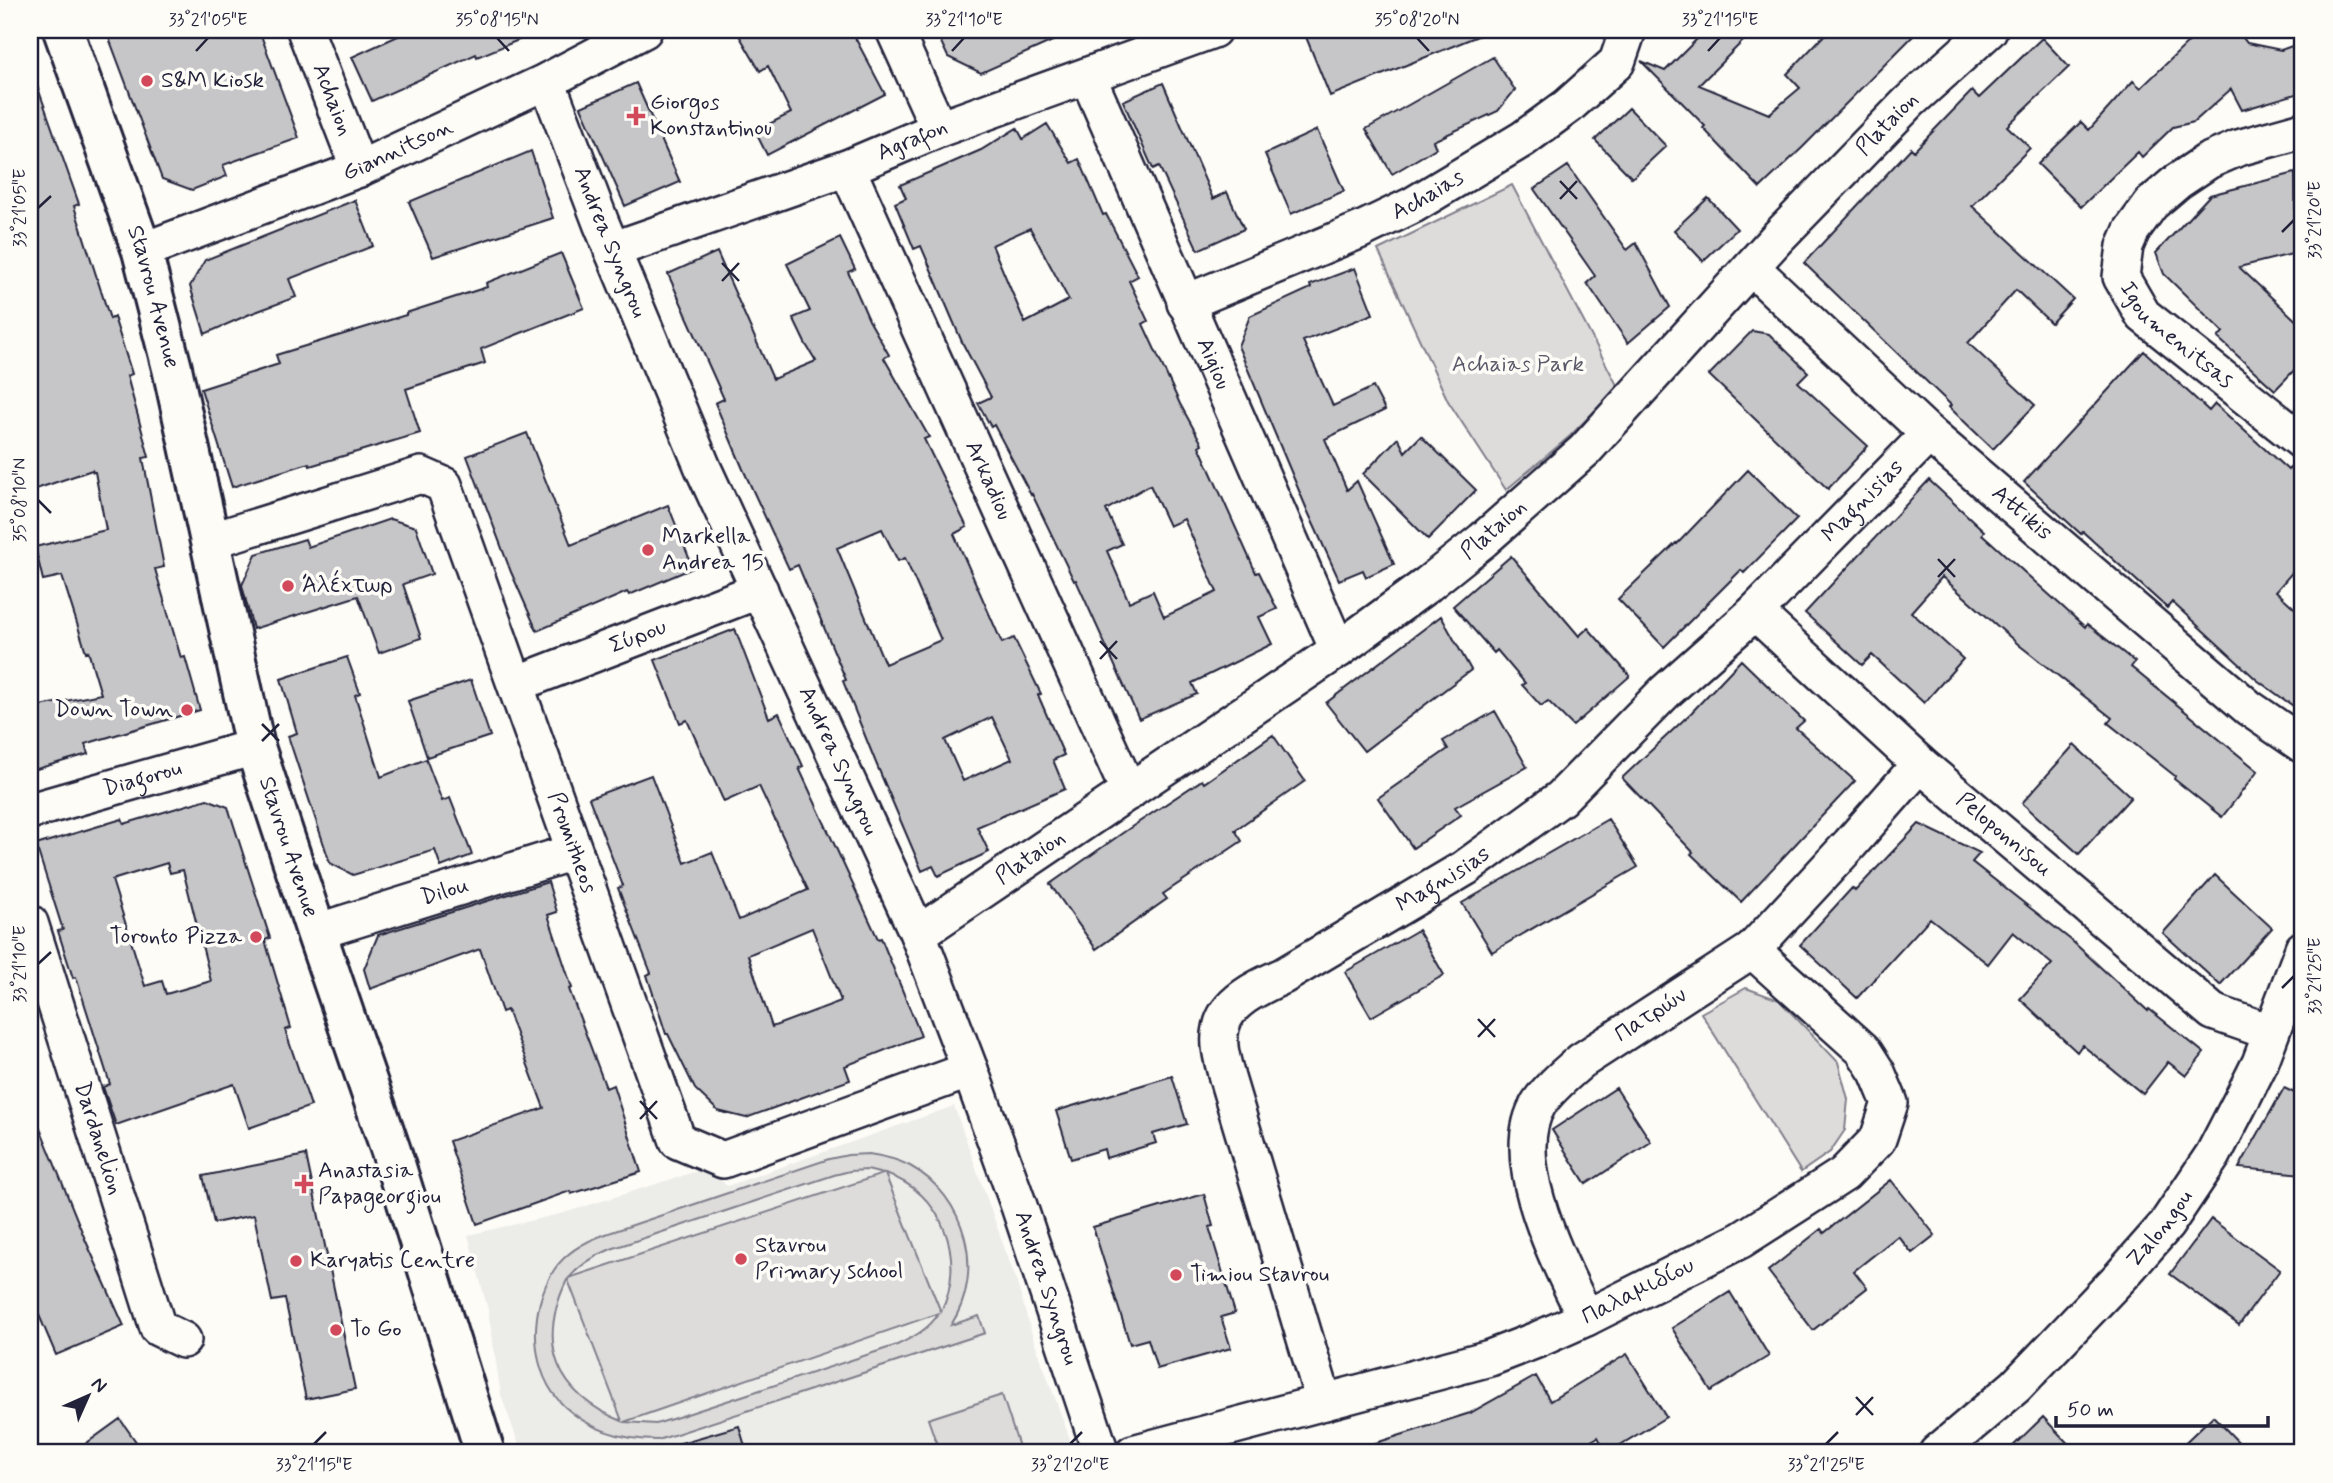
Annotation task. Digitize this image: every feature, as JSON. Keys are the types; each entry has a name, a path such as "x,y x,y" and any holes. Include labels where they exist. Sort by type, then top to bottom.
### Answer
{"main road":[{"name":"Stavrou Avenue","path":"63,30 142,251 172,368 256,747 391,1151 485,1453"}],"street":[{"name":"Achaion","path":"305,30 359,169"},
{"name":"Giannitson","path":"142,251 359,169 547,81 644,30"},
{"path":"894,30 939,129"},
{"name":"Agrafon","path":"612,250 847,167 939,129 1213,30"},
{"name":"Achaias","path":"1185,303 1413,205 1523,139 1568,106 1617,62 1628,30"},
{"name":"Plataion","path":"918,934 1338,650 1483,540 1586,450 1751,267 1909,102 1989,30"},
{"name":"Aigiou","path":"1088,77 1338,650"},
{"name":"Andrea Syngrou","path":"547,81 612,250 703,468 918,934 1031,1241 1101,1453"},
{"name":"Igoumenitsas","path":"2303,130 2238,148 2208,161 2178,181 2151,204 2132,230 2125,246 2120,277 2143,315 2303,442"},
{"name":"Arkadiou","path":"847,167 1129,792"},
{"name":"Attikis","path":"1751,267 1929,434 2249,708 2303,745"},
{"name":"Magnisias","path":"1324,1402 1220,1050 1221,1027 1229,1011 1265,984 1283,976 1465,868 1561,798 1665,692 1755,612 1929,434"},
{"name":"Promitheos","path":"210,541 421,475 444,485 678,1141 723,1160 970,1070"},
{"name":"Σύρου","path":"516,684 760,590"},
{"name":"Peloponnisou","path":"1755,612 1920,764 2213,1012 2270,1032"},
{"name":"Diagorou","path":"30,811 256,747"},
{"name":"Πατρών","path":"1586,1318 1549,1237 1531,1184 1528,1138 1539,1104 1581,1061 1752,950 1920,764"},
{"name":"Dilou","path":"316,932 573,852"},
{"name":"Dardanelion","path":"30,923 158,1328 183,1340"},
{"name":"Zalongou","path":"1937,1453 2016,1386 2166,1225 2213,1155 2260,1063 2303,949"},
{"name":"Παλαμιδίου","path":"1133,1453 1490,1358 1539,1339 1741,1240 1844,1174 1878,1139 1890,1103 1877,1072 1863,1050 1752,950"}],"shaded area":[{"name":"Stavrou Primary school","path":"954,1106 1075,1453 522,1453 501,1395 488,1310 468,1235 564,1213 707,1168 727,1186"}],"green space":[{"name":"Achaias Park","path":"1512,185 1618,387 1570,436 1506,490 1448,401 1378,250"},
{"path":"1746,988 1779,1000 1838,1062 1848,1099 1845,1130 1830,1152 1801,1172 1701,1013"},
{"path":"869,1154 910,1166 929,1179 945,1196 965,1237 968,1259 962,1304 951,1325 979,1316 985,1333 658,1440 620,1436 596,1428 574,1415 552,1392 539,1359 537,1322 546,1286 554,1270 570,1253 606,1234 848,1155","holes":["867,1170 883,1174 569,1278 588,1261 611,1249 850,1171","885,1174 922,1195 935,1211 944,1230 950,1250 951,1271 941,1312","568,1280 622,1421 599,1410 581,1397 567,1381 553,1346 553,1325 558,1303","939,1313 921,1332 897,1345 656,1424 624,1422"]},
{"path":"1002,1395 1021,1453 940,1453 928,1419"}],"building":[{"path":"106,30 259,30 299,138 223,165 227,176 192,190 162,179"},
{"path":"411,30 543,30 477,57 476,54 372,101 352,57"},
{"path":"736,30 851,30 885,94 767,155 755,131 791,113 768,66 760,71"},
{"path":"963,30 1077,30 981,73 948,57 940,40"},
{"path":"1322,30 1490,31 1330,96 1306,37"},
{"path":"1706,30 1754,30 1699,85 1769,114 1800,88 1787,74 1829,30 1919,30 1760,188 1703,128 1705,126 1641,61 1665,71"},
{"path":"2210,30 2237,30 2247,43 2281,50 2303,42 2303,92 2242,110 2231,89 2194,122 2173,127 2142,157 2138,152 2081,207 2038,164 2081,122 2089,130 2133,81 2141,88 2196,35"},
{"path":"2042,38 2069,67 2007,126 2030,148 1972,206 2073,299 2051,323 2016,290 1968,343 2035,405 1993,449 1804,263 1911,148 1914,151 1972,91 1979,98"},
{"path":"1493,57 1515,90 1498,111 1433,141 1436,148 1392,174 1366,129"},
{"path":"33,74 79,204 74,206 110,319 114,317 132,374 127,376 149,457 143,458 164,567 155,569 181,658 185,657 200,710 85,744 88,754 30,771 30,708 101,694 62,576 43,580 35,547 106,530 95,472 92,470 30,491 30,75"},
{"path":"636,83 680,182 625,206 581,107"},
{"path":"1163,83 1213,199 1227,192 1244,229 1198,250 1159,166 1153,169 1123,101"},
{"path":"1629,108 1666,146 1632,178 1595,140"},
{"path":"1047,124 1071,163 1079,159 1103,215 1106,214 1138,276 1129,281 1148,321 1143,324 1202,444 1199,446 1256,573 1259,572 1277,609 1259,617 1272,644 1192,683 1197,694 1139,719 1076,580 1074,581 1032,494 994,425 991,427 978,403 991,397 962,342 921,246 914,249 895,203 906,198 900,185 981,150 1017,128 1023,139","holes":["1030,228 1069,300 1025,323 992,245","1150,485 1169,526 1184,519 1217,592 1164,617 1153,591 1129,602 1107,551 1122,544 1106,510"]},
{"path":"1317,130 1344,191 1291,214 1265,154"},
{"path":"531,151 553,218 433,257 409,202"},
{"path":"1568,166 1627,250 1636,243 1670,307 1628,343 1587,283 1595,276 1534,189"},
{"path":"2295,173 2296,253 2239,267 2303,327 2303,361 2275,390 2218,338 2223,332 2164,274 2156,253 2210,195"},
{"path":"1708,198 1737,229 1703,261 1674,230"},
{"path":"355,200 373,246 289,279 296,297 205,334 190,286 205,260"},
{"path":"840,238 855,269 848,272 869,320 889,355 884,358 929,437 924,439 967,527 954,534 1002,643 1014,638 1041,694 1038,695 1064,755 1053,760 1065,789 977,827 989,852 938,876 933,866 922,871 798,565 789,569 743,469 715,403 724,399 668,274 717,252 773,379 816,361 793,318 810,311 787,264","holes":["882,529 898,561 905,558 941,640 885,664 837,548","992,717 1012,759 963,781 945,740"]},
{"path":"561,253 584,308 481,349 485,363 406,389 420,433 232,487 201,389 279,364 276,355 487,287 486,283"},
{"path":"1355,268 1373,314 1303,341 1333,406 1373,387 1385,410 1325,439 1347,490 1357,481 1394,564 1366,577 1363,570 1339,580 1238,346 1250,316 1311,288 1310,285"},
{"path":"1752,331 1769,334 1808,372 1798,382 1868,446 1828,489 1709,375"},
{"path":"2144,351 2209,411 2215,404 2288,470 2290,468 2303,480 2303,560 2276,591 2303,616 2303,713 2257,680 2172,602 2167,608 2024,482"},
{"path":"527,433 571,545 668,505 693,568 629,595 627,592 537,631 511,572 467,456"},
{"path":"1421,436 1476,490 1428,539 1363,474 1398,438 1405,452"},
{"path":"1748,470 1797,519 1744,573 1741,570 1664,647 1618,599 1677,544"},
{"path":"1929,480 1984,531 1982,534 2085,627 2087,624 2135,662 2131,667 2258,771 2222,817 2108,723 2112,718 2019,645 1942,577 1911,612 1963,659 1924,703 1872,655 1862,665 1805,613"},
{"path":"390,519 416,527 432,574 403,584 421,638 379,653 358,596 253,629 242,585 256,554 305,539 308,547"},
{"path":"1511,556 1579,636 1588,628 1630,676 1573,726 1548,701 1541,706 1497,650 1494,653 1453,606"},
{"path":"1441,616 1471,670 1364,751 1326,703"},
{"path":"735,629 769,718 779,713 803,766 799,768 878,939 881,938 921,1036 845,1066 850,1080 746,1118 718,1111 695,1089 666,1034 647,975 651,973 618,888 623,886 589,798 651,775 685,863 712,852 739,920 808,890 759,786 724,802 687,720 680,723 655,660","holes":["812,928 841,1001 772,1027 748,955"]},
{"path":"347,657 360,693 355,695 381,777 426,759 442,801 450,798 472,855 441,867 435,850 353,875 330,863 288,736 297,733 281,679"},
{"path":"1741,660 1804,721 1796,728 1855,781 1741,902 1691,854 1693,852 1622,778 1691,713"},
{"path":"471,680 490,736 427,757 408,701"},
{"path":"1495,711 1527,767 1455,807 1461,815 1413,848 1378,798 1448,749 1443,741"},
{"path":"1273,735 1305,781 1235,830 1242,841 1163,894 1167,899 1096,949 1050,884 1124,832 1202,780 1204,783"},
{"path":"2074,745 2131,797 2079,854 2022,803"},
{"path":"207,799 228,807 270,938 265,940 291,1028 285,1030 311,1106 249,1128 234,1084 116,1125 103,1087 110,1084 76,977 73,978 58,931 63,930 36,845 122,819 124,824","holes":["167,863 170,873 183,870 211,981 166,994 162,981 145,986 112,880"]},
{"path":"1608,819 1638,867 1492,952 1462,903"},
{"path":"1919,824 1980,853 1972,862 2071,940 2148,1011 2149,1009 2204,1053 2186,1076 2168,1062 2143,1094 2082,1045 2077,1052 2020,999 2052,964 2013,932 1988,964 1930,918 1857,998 1800,945 1852,888 1855,891"},
{"path":"2215,875 2272,928 2220,985 2163,933"},
{"path":"548,882 557,912 548,915 572,988 569,989 606,1088 613,1085 641,1172 571,1194 570,1191 477,1224 449,1141 544,1108 507,1010 502,1012 480,949 370,989 364,969 378,935"},
{"path":"1418,930 1444,975 1371,1017 1345,972"},
{"path":"1172,1076 1187,1124 1153,1134 1156,1143 1106,1158 1104,1149 1071,1159 1056,1111"},
{"path":"1616,1088 1651,1142 1586,1184 1552,1130"},
{"path":"2284,1088 2303,1097 2303,1174 2239,1168"},
{"path":"30,1103 85,1239 124,1326 56,1355 30,1294"},
{"name":"Karyatis Centre","path":"306,1155 355,1389 306,1399 285,1299 272,1301 254,1215 214,1223 203,1176"},
{"path":"1891,1180 1935,1235 1912,1253 1898,1236 1854,1271 1867,1288 1813,1330 1768,1271 1821,1229 1824,1233"},
{"name":"Timiou Stavrou","path":"1204,1194 1213,1226 1209,1227 1235,1313 1221,1317 1231,1348 1157,1369 1148,1339 1130,1344 1093,1227"},
{"path":"2211,1219 2280,1270 2239,1325 2170,1274"},
{"path":"1730,1292 1769,1356 1711,1391 1672,1328"},
{"path":"1627,1354 1666,1417 1607,1453 1598,1437 1570,1453 1361,1453 1360,1448 1470,1413 1536,1376 1550,1401"},
{"path":"2213,1416 2249,1453 2174,1453"},
{"path":"2043,1417 2077,1453 2006,1453"},
{"path":"120,1419 144,1453 73,1453"},
{"path":"739,1426 747,1453 668,1453 667,1447"}],"place":[{"name":"S&M Kiosk","path":"147,81"},
{"name":"Giorgos Konstantinou","path":"636,116"},
{"name":"Markella Andrea 15","path":"648,550"},
{"name":"Άλέχτωρ","path":"288,586"},
{"name":"Down Town","path":"187,710"},
{"name":"Toronto Pizza","path":"256,937"},
{"name":"Anastasia Papageorgiou","path":"304,1184"},
{"name":"Stavrou Primary school","path":"741,1259"},
{"name":"Karyatis Centre","path":"296,1261"},
{"name":"Timiou Stavrou","path":"1176,1275"},
{"name":"To Go","path":"336,1330"}]}
